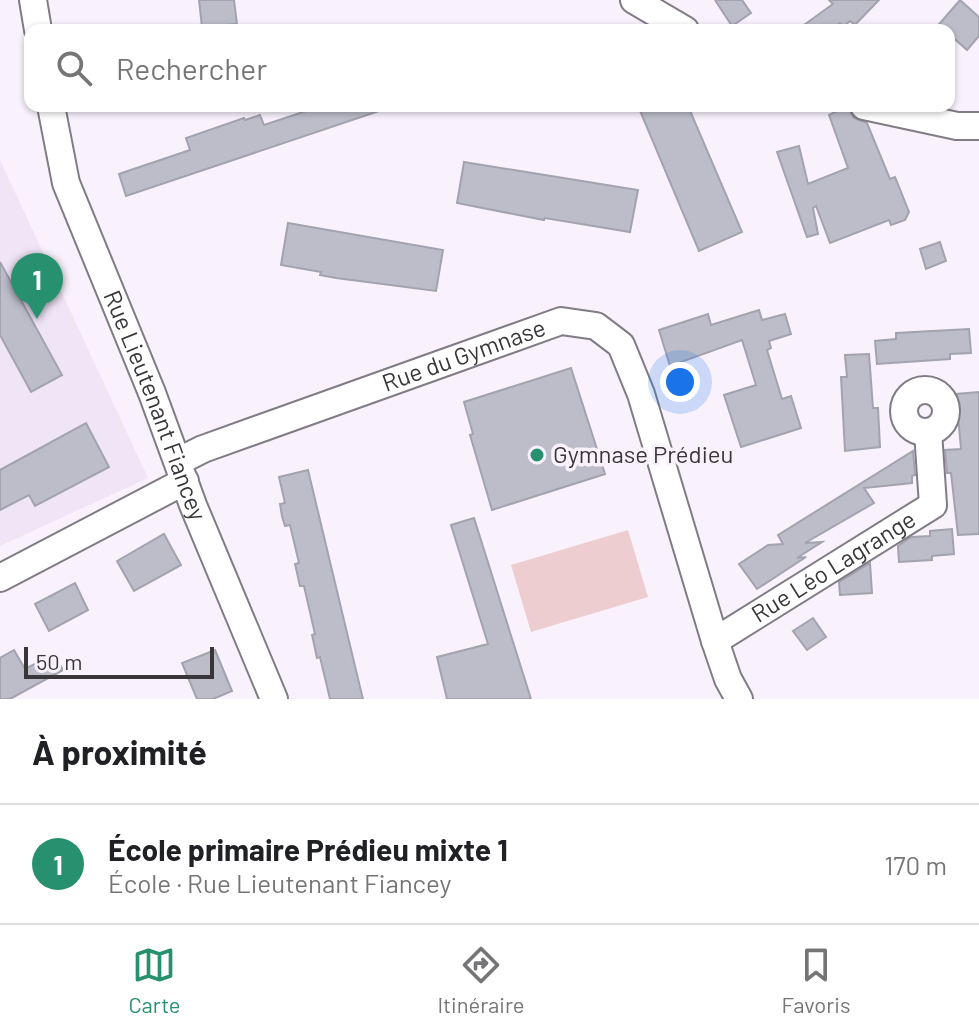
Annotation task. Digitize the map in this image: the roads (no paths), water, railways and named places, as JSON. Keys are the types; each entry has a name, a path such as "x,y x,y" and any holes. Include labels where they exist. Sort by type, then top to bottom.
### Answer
{"street":[{"path":"33,0 37,24"},
{"path":"634,0 675,24"},
{"name":"Rue Lieutenant Fiancey","path":"52,112 66,183 274,699"},
{"path":"892,112 957,126 979,126"},
{"name":"Rue du Gymnase","path":"0,578 182,471 203,449 561,321 596,326 621,345 641,394 715,641 728,679 739,699"},
{"name":"Rue Léo Lagrange","path":"715,641 933,505 928,432"}],"place":[{"name":"École primaire Prédieu mixte 1","path":"37,319"},
{"name":"Gymnase Prédieu","path":"537,455"}]}
